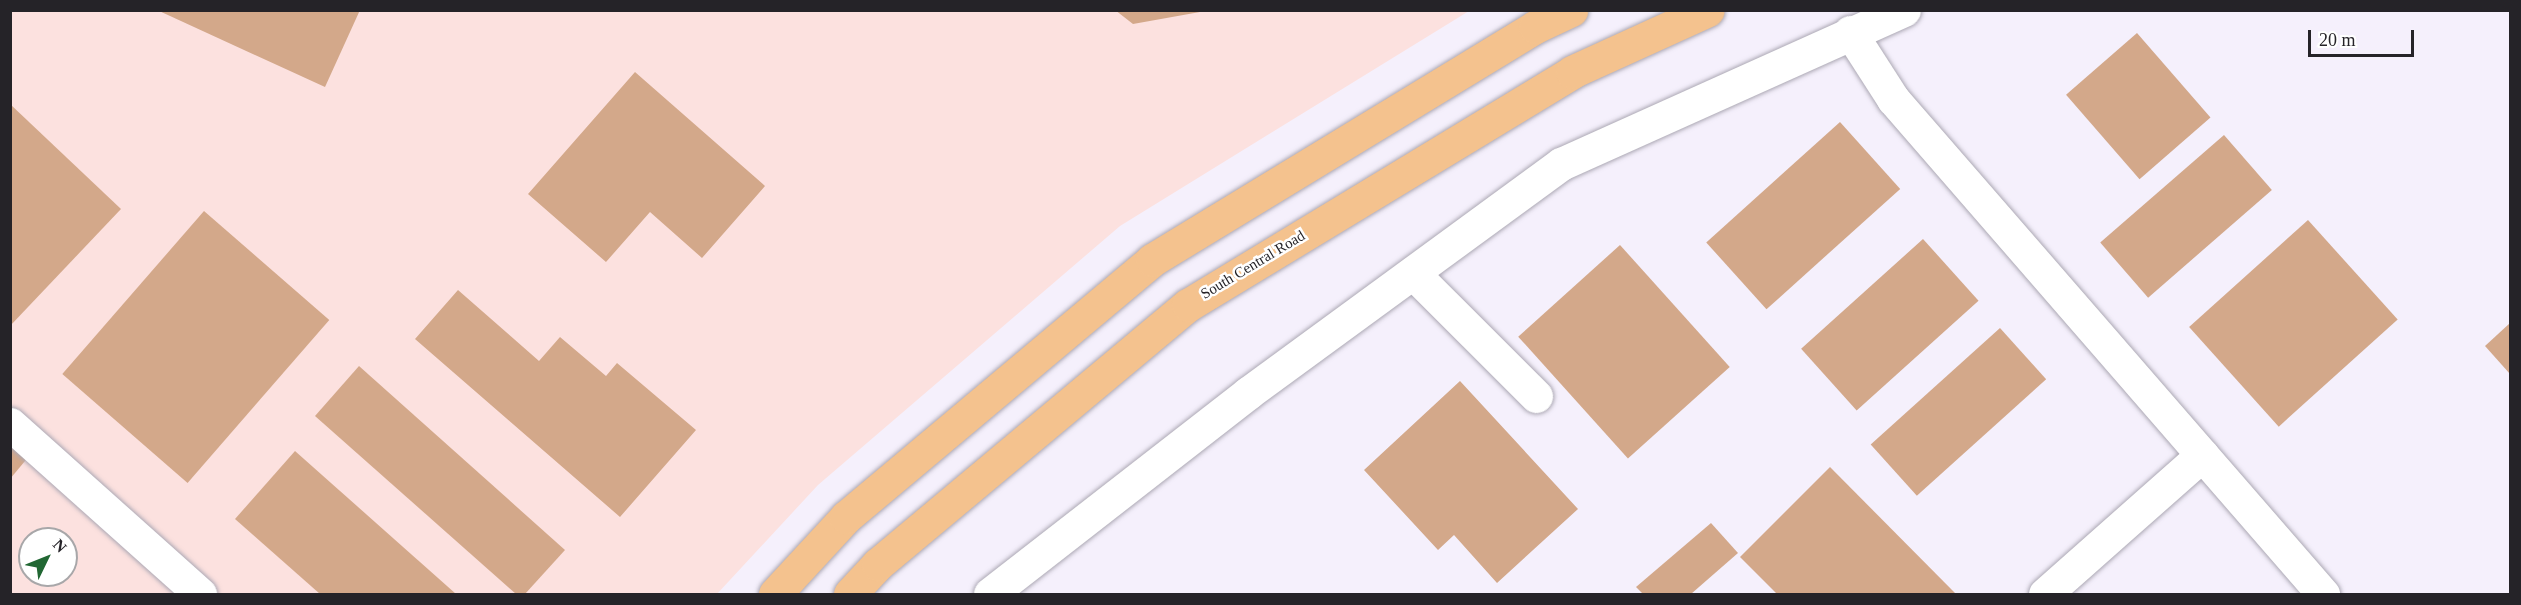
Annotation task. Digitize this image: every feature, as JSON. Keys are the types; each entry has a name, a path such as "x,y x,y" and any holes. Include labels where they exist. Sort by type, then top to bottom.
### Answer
{"main road":[{"path":"775,594 846,517 1152,260 1535,27 1571,10"},
{"name":"South Central Road","path":"850,594 878,564 1188,305 1572,72 1708,10"}],"street":[{"path":"990,594 1248,393 1561,164 1850,32 1904,10"},
{"path":"1850,32 1893,99 2323,594"},
{"path":"1413,273 1536,396"},
{"path":"10,424 200,594"},
{"path":"2045,594 2202,455"}],"shaded area":[{"path":"10,11 1469,11 1120,226 818,485 717,594 11,594"}],"building":[{"path":"157,10 360,10 325,87"},
{"path":"1115,10 1200,10 1200,12 1133,24"},
{"path":"2137,33 2210,118 2140,179 2066,95"},
{"path":"635,72 765,186 702,258 650,212 606,262 528,194"},
{"path":"10,104 121,209 10,326"},
{"path":"1840,122 1900,189 1766,309 1706,242"},
{"path":"2224,135 2272,190 2148,298 2100,243"},
{"path":"204,211 329,320 188,483 62,374"},
{"path":"2308,220 2398,320 2279,427 2189,327"},
{"path":"1923,239 1979,301 1857,410 1801,349"},
{"path":"1620,245 1730,367 1628,459 1518,337"},
{"path":"458,290 539,361 560,337 606,376 617,363 696,430 620,517 415,339"},
{"path":"2510,323 2510,374 2485,346"},
{"path":"2000,328 2046,379 1917,496 1871,444"},
{"path":"359,366 565,550 525,594 516,594 315,416"},
{"path":"1460,381 1578,509 1497,583 1454,535 1438,550 1364,470"},
{"path":"10,429 35,449 10,479"},
{"path":"295,451 456,594 320,594 235,519"},
{"path":"1830,467 1956,594 1777,594 1740,557"},
{"path":"1711,523 1738,553 1691,594 1643,594 1636,587"}]}
